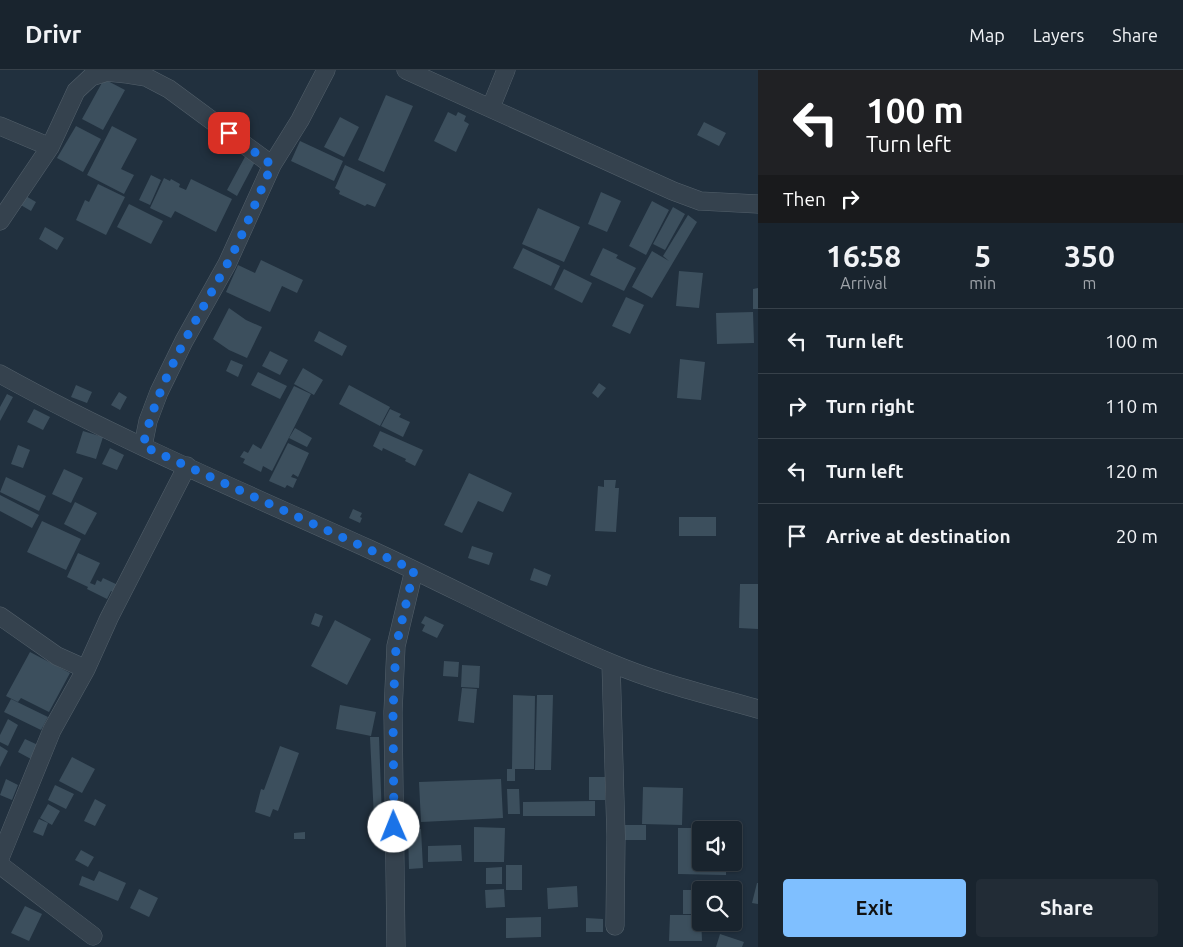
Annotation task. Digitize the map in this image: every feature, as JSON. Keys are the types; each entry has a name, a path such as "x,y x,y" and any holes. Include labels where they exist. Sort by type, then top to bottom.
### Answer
{"street":[{"path":"143,446 148,421 159,392 184,341 227,264 272,165 300,120 326,70"},
{"path":"406,70 673,191 700,201 758,204"},
{"path":"491,107 506,70"},
{"path":"0,221 50,147 76,91 91,77 107,72 146,77 169,89 272,165"},
{"path":"0,126 50,147"},
{"path":"0,374 52,403 611,663 663,682 758,709"},
{"path":"0,858 52,730 86,669 109,618 187,466"},
{"path":"396,947 393,712 396,646 414,570"},
{"path":"0,616 58,656 86,669"},
{"path":"611,663 616,836 615,926"},
{"path":"0,864 93,936"}],"building":[{"path":"104,79 125,90 103,130 82,119"},
{"path":"386,95 413,106 384,172 358,160"},
{"path":"448,112 456,116 458,112 466,116 464,121 469,124 456,152 434,141"},
{"path":"340,117 359,127 344,157 324,147"},
{"path":"704,122 726,133 719,146 697,135"},
{"path":"76,126 101,139 83,172 57,158"},
{"path":"112,126 137,139 121,169 134,175 124,194 87,175"},
{"path":"300,141 343,161 334,181 291,161"},
{"path":"247,153 257,158 237,196 227,190"},
{"path":"345,165 386,184 375,207 367,204 365,206 339,194 340,191 335,188"},
{"path":"151,175 161,180 150,205 139,200"},
{"path":"164,178 170,181 171,179 180,184 179,187 186,190 191,179 232,199 216,232 175,211 171,218 150,208"},
{"path":"98,184 125,197 106,235 76,220 85,200 89,202"},
{"path":"601,192 621,201 607,232 588,224"},
{"path":"24,195 36,202 31,211 19,204"},
{"path":"652,201 669,210 646,255 629,246"},
{"path":"129,204 163,221 151,244 117,227"},
{"path":"673,207 685,214 665,250 653,244"},
{"path":"538,208 580,227 564,262 522,244"},
{"path":"688,215 697,222 652,298 632,287 652,251 669,261 663,256"},
{"path":"45,227 64,238 57,250 39,239"},
{"path":"523,248 560,266 551,286 513,268"},
{"path":"603,248 618,255 616,258 636,268 624,291 590,275"},
{"path":"261,260 303,280 297,293 282,286 270,312 226,292 238,265 255,273"},
{"path":"564,269 592,283 582,303 554,289"},
{"path":"679,271 703,273 699,308 676,306"},
{"path":"758,288 758,309 753,309 753,289"},
{"path":"626,297 644,305 630,334 612,326"},
{"path":"229,308 246,320 262,327 247,358 229,350 213,339"},
{"path":"753,312 754,343 717,344 716,313"},
{"path":"319,331 347,346 342,356 314,341"},
{"path":"270,351 288,360 280,375 262,366"},
{"path":"680,359 705,362 701,400 677,398"},
{"path":"231,360 243,365 238,377 226,371"},
{"path":"303,368 323,380 314,395 294,384"},
{"path":"258,372 287,386 280,399 251,385"},
{"path":"599,383 606,388 598,398 592,393"},
{"path":"76,385 92,392 87,403 71,397"},
{"path":"349,385 390,407 380,426 339,404"},
{"path":"294,386 311,394 272,471 263,466 261,472 243,463 245,459 240,457 244,451 248,453 253,444 261,449"},
{"path":"119,392 127,397 120,410 111,405"},
{"path":"7,394 13,397 0,421 0,407"},
{"path":"34,409 50,417 43,430 27,422"},
{"path":"390,409 401,414 399,417 410,422 403,437 381,426"},
{"path":"295,428 312,438 307,447 289,438"},
{"path":"83,431 103,437 96,459 76,453"},
{"path":"380,431 423,450 415,466 405,461 406,459 383,448 382,451 373,446"},
{"path":"288,443 309,453 298,477 293,474 291,477 297,479 293,488 287,485 285,488 269,481"},
{"path":"18,445 30,450 23,468 11,464"},
{"path":"110,448 124,455 117,470 102,464"},
{"path":"64,469 83,478 71,503 52,494"},
{"path":"469,473 512,493 503,512 478,501 462,533 444,525"},
{"path":"6,477 46,496 39,511 0,492"},
{"path":"604,480 616,480 615,488 619,488 616,532 595,531 598,486 604,487"},
{"path":"0,495 39,515 32,528 0,511"},
{"path":"75,502 97,513 85,535 64,524"},
{"path":"353,509 362,513 360,523 349,518"},
{"path":"679,517 716,517 716,536 679,536"},
{"path":"42,521 81,539 66,570 27,552"},
{"path":"472,546 493,553 489,565 468,558"},
{"path":"78,553 100,563 90,583 95,585 97,580 101,582 103,578 118,585 114,593 111,591 107,599 67,577"},
{"path":"534,568 551,575 547,586 530,580"},
{"path":"740,584 758,584 758,629 739,628"},
{"path":"315,613 323,616 319,627 311,624"},
{"path":"425,616 444,625 437,638 422,631 425,625 421,623"},
{"path":"335,620 371,639 347,685 311,666"},
{"path":"30,652 70,673 49,712 21,698 18,702 6,696"},
{"path":"444,661 459,662 458,677 443,676"},
{"path":"462,665 480,666 479,688 461,687"},
{"path":"462,688 477,689 474,723 458,721"},
{"path":"513,695 535,696 534,769 515,769 515,781 507,781 507,769 512,769"},
{"path":"537,695 553,695 551,770 535,770"},
{"path":"11,699 48,717 41,730 4,712"},
{"path":"340,705 376,712 371,736 336,729"},
{"path":"8,719 18,725 8,746 0,742 0,735"},
{"path":"370,737 379,737 382,818 374,818"},
{"path":"25,739 38,745 31,759 18,752"},
{"path":"0,746 8,751 0,767"},
{"path":"280,746 299,753 278,811 273,809 270,817 255,812 261,789 264,790"},
{"path":"72,757 95,769 82,793 59,781"},
{"path":"589,777 605,777 605,800 589,800"},
{"path":"6,779 18,785 12,800 0,795"},
{"path":"501,779 503,818 421,822 419,782"},
{"path":"55,785 74,794 66,809 48,800"},
{"path":"643,787 683,788 682,825 642,824"},
{"path":"507,789 519,789 520,814 508,814"},
{"path":"95,799 106,805 95,826 84,821"},
{"path":"595,801 595,816 523,816 523,802"},
{"path":"48,804 60,811 52,825 40,818"},
{"path":"39,819 48,823 43,836 33,832"},
{"path":"625,825 646,825 646,840 625,840"},
{"path":"474,827 505,828 504,862 474,862"},
{"path":"678,828 692,828 692,871 726,871 726,875 678,874"},
{"path":"421,829 423,868 409,869 408,830"},
{"path":"305,832 305,839 294,839 294,833"},
{"path":"461,845 462,861 428,862 428,846"},
{"path":"81,850 94,857 88,867 75,860"},
{"path":"506,865 522,865 522,890 506,890"},
{"path":"502,867 502,884 486,884 486,868"},
{"path":"99,871 126,883 118,901 79,885 82,876 94,881"},
{"path":"758,883 758,904 752,903"},
{"path":"577,886 578,907 548,909 547,888"},
{"path":"139,889 158,898 149,917 130,908"},
{"path":"504,889 505,907 486,908 485,890"},
{"path":"683,890 692,890 692,914 683,914"},
{"path":"25,906 42,914 29,941 11,933"},
{"path":"670,915 692,915 692,931 702,931 702,941 669,941"},
{"path":"541,917 541,937 506,938 506,918"},
{"path":"586,918 603,919 603,932 586,932"},
{"path":"720,934 744,942 742,947 716,947"}],"route":[{"path":"229,133 272,165 227,264 184,341 159,392 148,421 143,446 414,570 396,646 393,712 394,827"}]}
